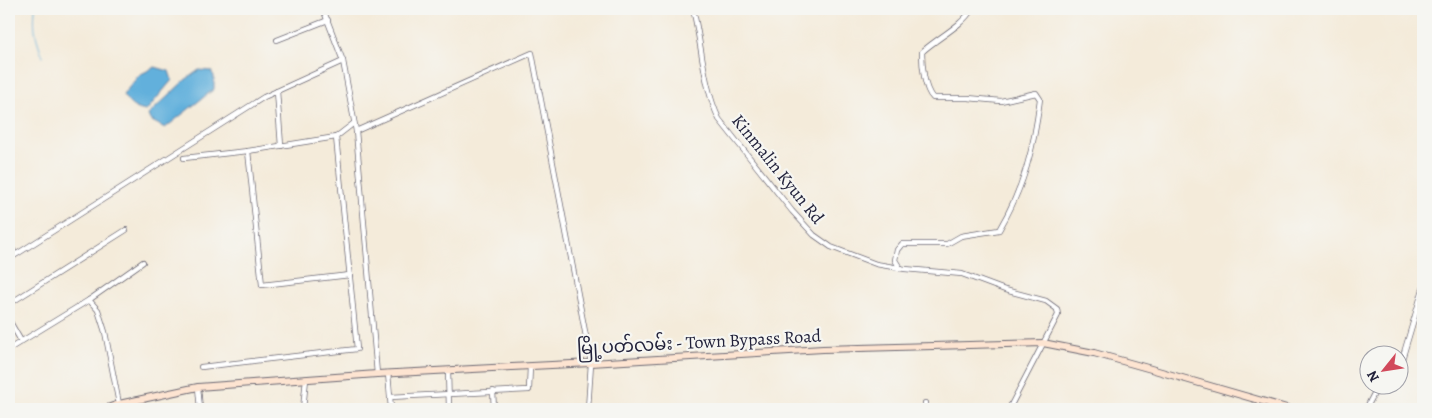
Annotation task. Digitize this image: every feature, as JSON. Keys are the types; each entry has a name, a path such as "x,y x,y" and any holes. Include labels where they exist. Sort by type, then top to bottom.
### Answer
{"main road":[{"name":"မြို့ပတ်လမ်း - Town Bypass Road","path":"104,409 198,387 388,373 823,349 1043,343 1094,353 1290,409"}],"street":[{"path":"324,9 343,61 356,131 377,374"},
{"name":"Kinmalin Kyun Rd","path":"693,9 707,84 719,119 814,235 831,247 876,264 962,274 1005,290 1046,302 1058,309 1058,312 1043,343"},
{"path":"900,268 895,260 897,250 902,244 947,244 961,236 999,230 1020,191 1029,164 1040,99 1036,93 1001,102 968,98 933,98 930,95 922,68 922,52 936,39 966,19 972,9"},
{"path":"276,40 328,20"},
{"path":"356,131 532,53 591,363 588,409"},
{"path":"9,259 264,96 343,61"},
{"path":"277,91 281,146"},
{"path":"184,158 248,151 336,137 354,123"},
{"path":"201,367 357,349 336,137"},
{"path":"248,151 262,285 350,275"},
{"path":"9,304 126,230"},
{"path":"9,243 15,254"},
{"path":"9,349 90,300 143,262"},
{"path":"1406,346 1423,289"},
{"path":"90,300 98,310 105,332 115,406"},
{"path":"9,320 21,341"},
{"path":"1009,409 1043,343"},
{"path":"390,397 529,390 530,366"},
{"path":"448,370 449,409"},
{"path":"388,373 391,409"},
{"path":"303,409 306,379"},
{"path":"198,387 200,409"},
{"path":"494,391 494,409"},
{"path":"1366,409 1373,396"},
{"path":"925,403 925,409"}],"water":[{"path":"155,67 169,71 172,80 146,111 135,108 123,95 139,75"},
{"path":"199,70 211,71 214,76 214,89 165,128 150,120 148,115 185,80"}],"waterway":[{"path":"35,9 34,23 43,57"}]}
